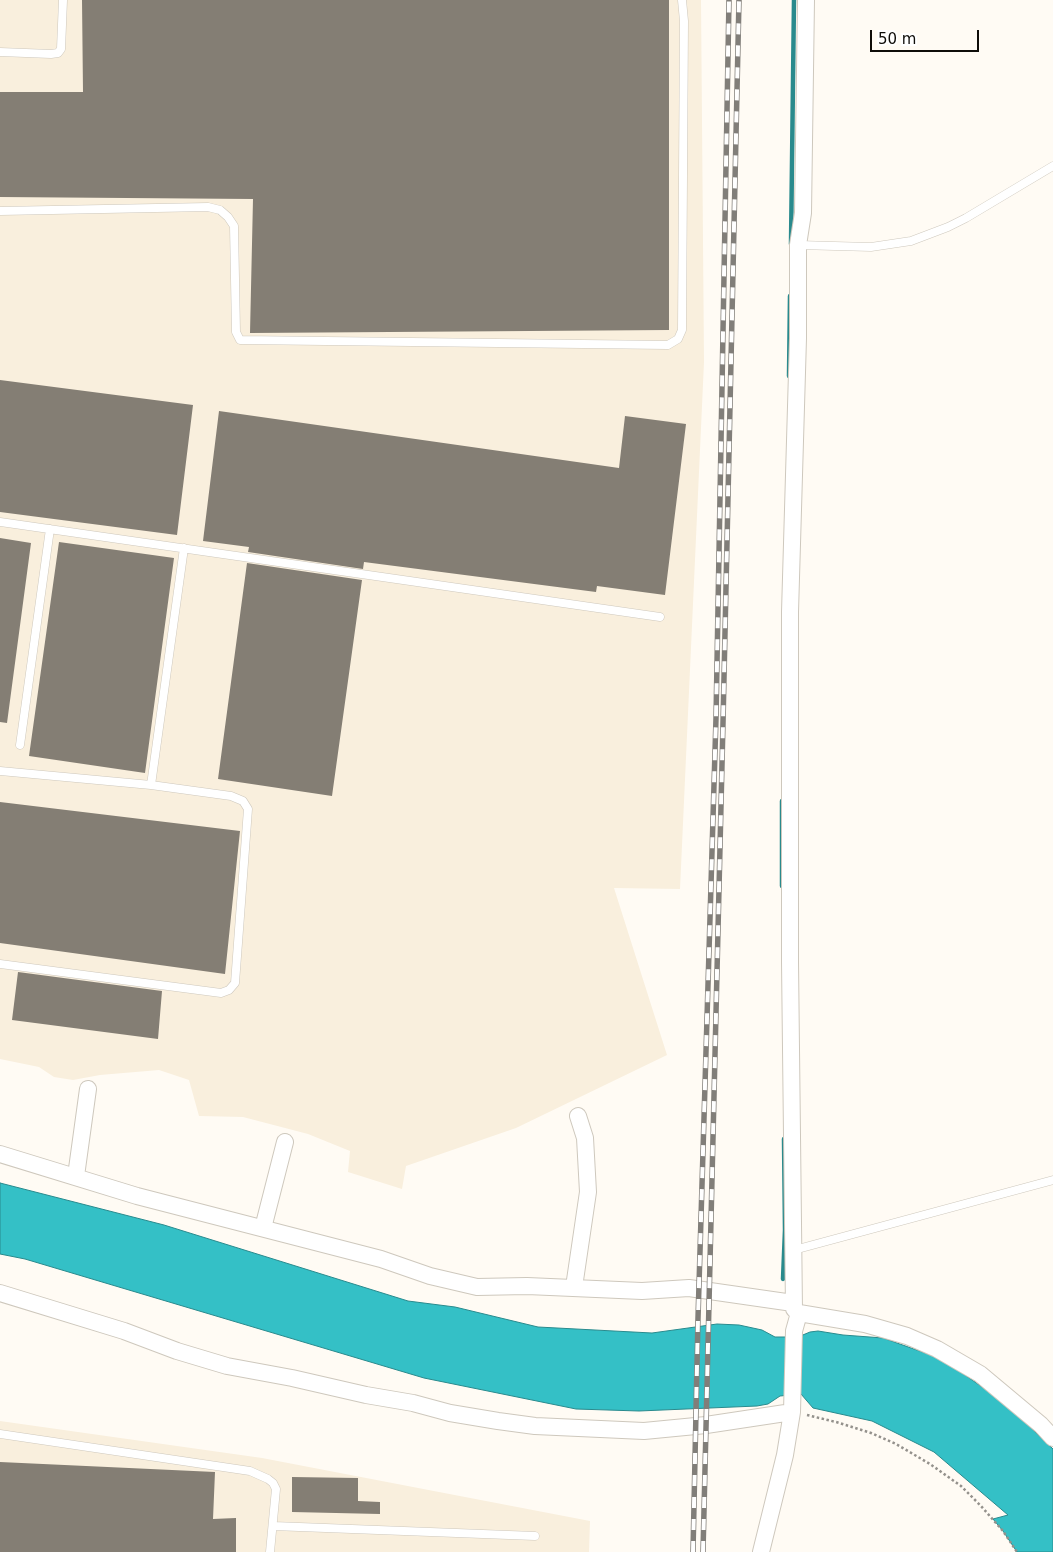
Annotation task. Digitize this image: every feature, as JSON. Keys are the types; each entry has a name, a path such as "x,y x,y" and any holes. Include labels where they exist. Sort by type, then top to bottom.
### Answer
{"street":[{"path":"761,1552 785,1455 792,1406 796,1308 790,962 790,612 798,338 798,245 803,212 806,0"},
{"path":"76,1176 88,1089"},
{"path":"574,1287 588,1192 585,1138 578,1116"},
{"path":"263,1228 285,1142"},
{"path":"0,1154 137,1196 381,1259 430,1276 476,1287 574,1287 642,1291 698,1289 796,1308 865,1324 906,1336 937,1349 980,1374 1041,1425 1053,1438"},
{"path":"0,1293 124,1331 177,1351 227,1366 292,1378 450,1413 526,1425 644,1431 706,1425 792,1406"}],"lane":[{"path":"0,52 58,53 61,49 63,0"},
{"path":"0,211 208,207 220,210 228,216 234,226 236,332 240,340 668,345 678,339 682,330 684,21 682,0"},
{"path":"798,245 872,247 911,241 966,218 1053,166"},
{"path":"0,522 660,617"},
{"path":"20,745 50,529"},
{"path":"151,785 184,548"},
{"path":"0,771 151,785 231,796 243,801 248,809 235,983 229,990 221,993 0,964"},
{"path":"794,1250 1053,1180"},
{"path":"0,1434 250,1471 274,1483 276,1489 270,1552"},
{"path":"273,1526 535,1536"}],"path":[{"path":"792,1406 870,1433 896,1444 930,1464 961,1486 981,1506 1003,1531 1017,1552"}],"shaded area":[{"path":"0,0 701,0 704,362 680,889 614,888 667,1055 516,1128 406,1166 402,1189 348,1172 350,1151 308,1134 243,1117 199,1116 189,1080 159,1070 100,1075 73,1080 54,1077 39,1067 0,1059"},
{"path":"0,1421 262,1458 590,1521 589,1552 0,1552"}],"water":[{"path":"0,1183 164,1225 408,1301 455,1307 538,1327 652,1333 717,1324 739,1325 762,1330 775,1337 798,1337 818,1331 883,1338 942,1359 1005,1403 1053,1449 1053,1552 1017,1552 993,1519 1008,1515 934,1452 872,1421 813,1408 801,1394 780,1396 768,1404 757,1406 639,1411 576,1409 424,1378 25,1259 0,1254"}],"building":[{"path":"82,0 669,0 669,330 250,333 253,199 0,197 0,92 83,92"},
{"path":"0,380 193,405 177,535 0,512"},
{"path":"219,411 619,468 625,416 686,424 665,595 597,586 596,592 364,562 363,569 248,552 249,547 203,541"},
{"path":"0,538 31,543 7,723 0,722"},
{"path":"59,542 174,558 145,773 29,756"},
{"path":"247,563 362,580 332,796 218,779"},
{"path":"0,802 240,831 225,974 0,943"},
{"path":"18,972 162,991 158,1039 12,1020"},
{"path":"0,1462 215,1472 213,1519 236,1518 236,1552 0,1552"},
{"path":"292,1477 358,1478 358,1501 380,1502 380,1514 292,1512"}],"waterway":[{"path":"791,244 794,0"},
{"path":"789,376 790,296"},
{"path":"782,801 782,886"},
{"path":"783,1279 785,1230 784,1139"}],"railway":[{"path":"693,1552 716,718 729,0"},
{"path":"703,1552 739,0"}]}
